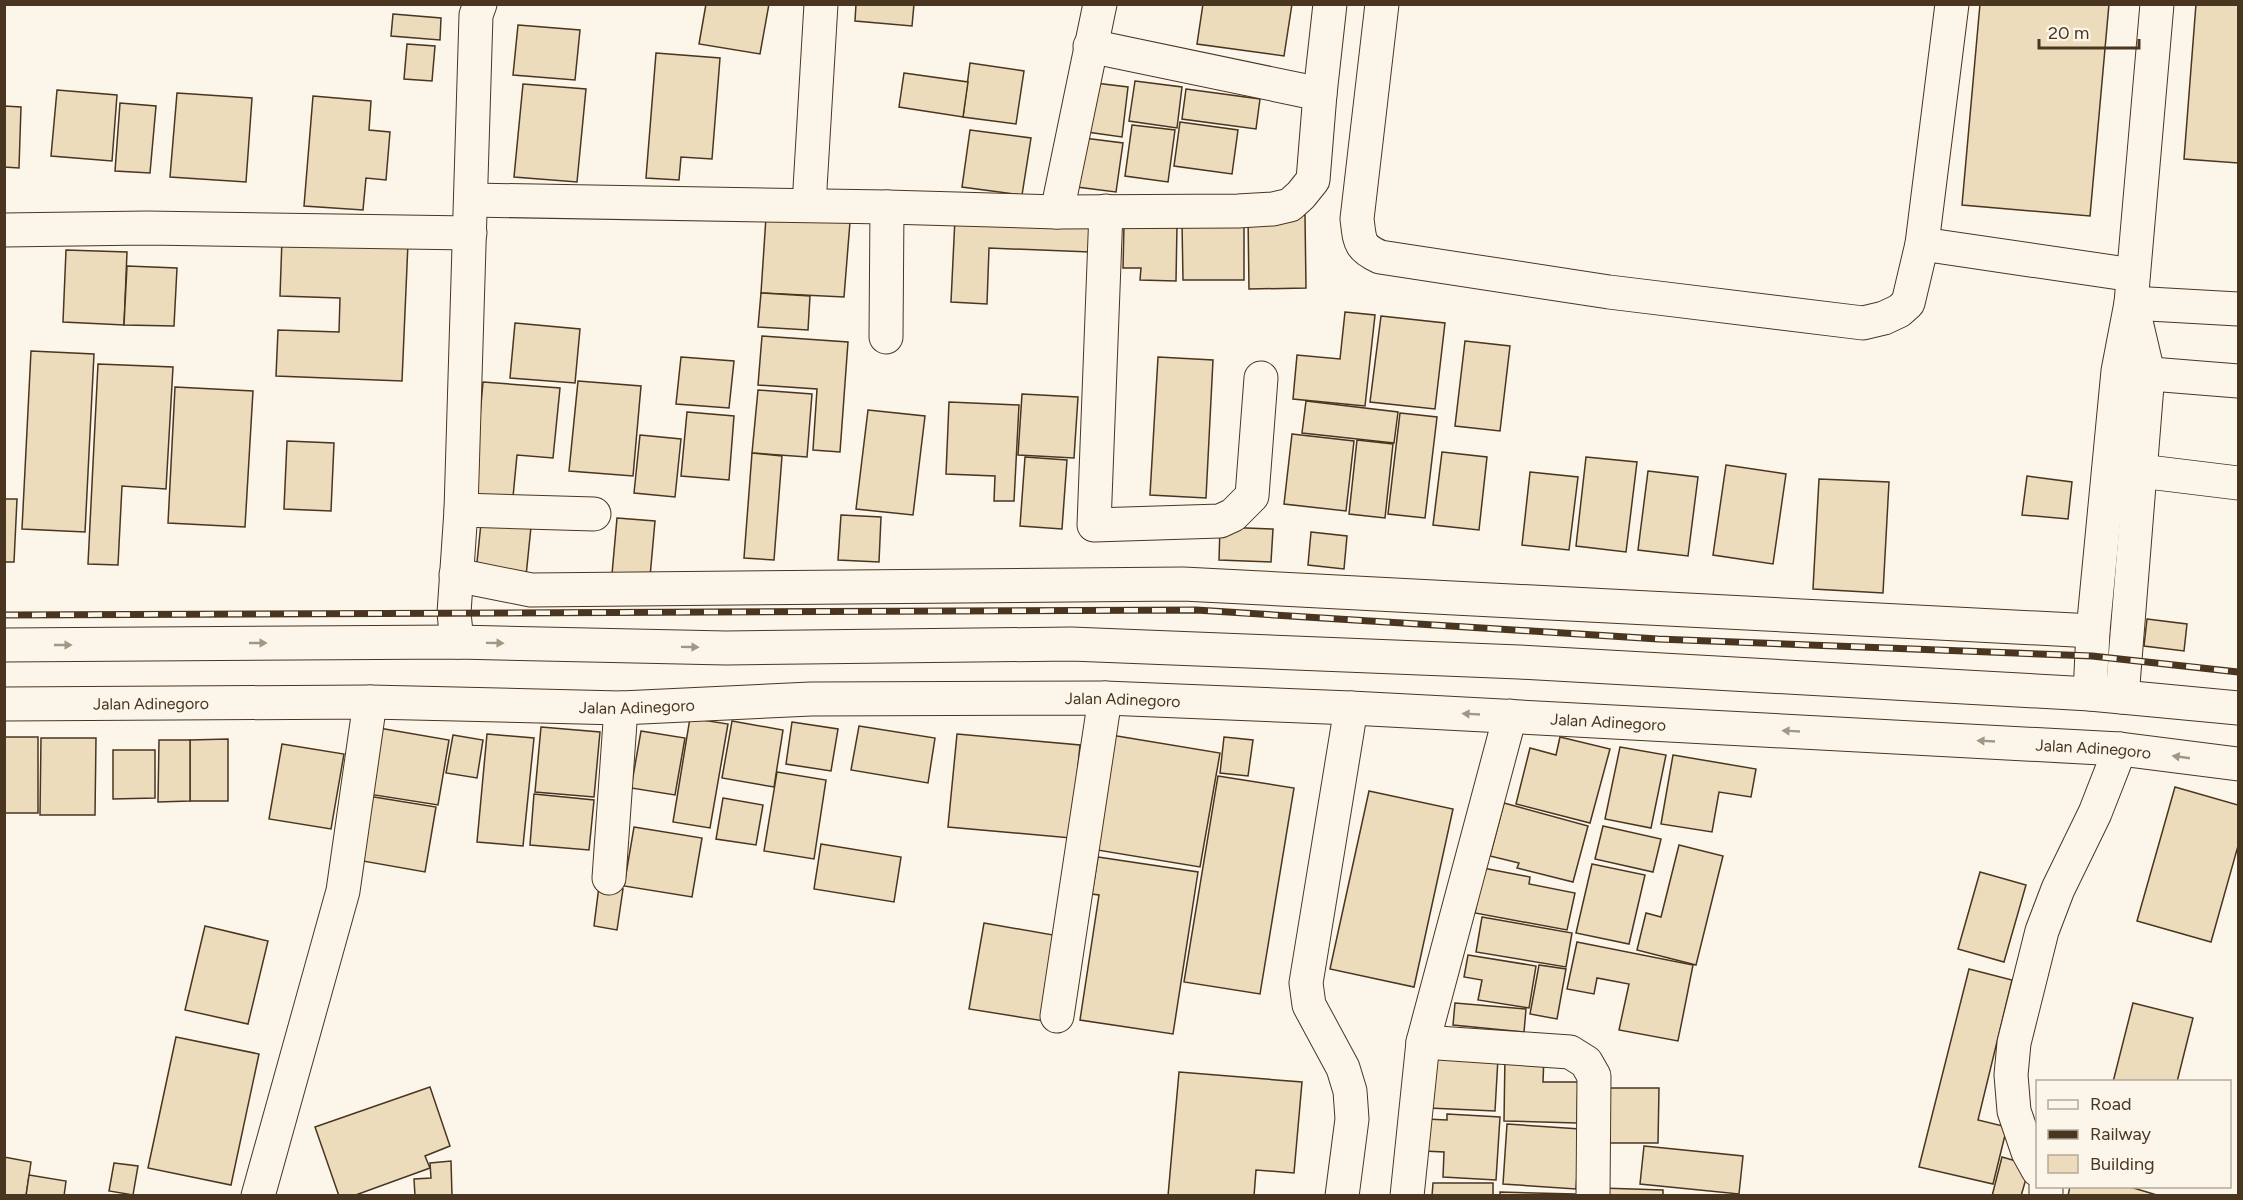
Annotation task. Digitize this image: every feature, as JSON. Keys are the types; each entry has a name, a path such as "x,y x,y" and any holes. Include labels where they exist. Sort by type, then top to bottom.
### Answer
{"main road":[{"path":"457,642 454,613 461,510 476,15 480,4"},
{"path":"809,205 821,4"},
{"path":"1057,212 1100,4"},
{"path":"471,200 809,205 1057,212 1273,209 1290,205 1312,180 1330,4"},
{"path":"1382,4 1357,219 1360,240 1366,250 1380,257 1609,292 1863,323 1884,318 1899,311 1908,303 1922,244 1952,4"},
{"path":"2122,697 2140,471 2133,372 2132,289 2157,4"},
{"path":"1090,46 1320,94"},
{"path":"886,338 887,207"},
{"path":"1106,211 1094,525 1220,521 1233,515 1252,496 1262,378"},
{"path":"4,230 147,228 470,233"},
{"path":"1922,244 2238,309"},
{"path":"2133,372 2238,381"},
{"path":"2090,694 2099,562 2133,372"},
{"path":"2140,471 2238,483"},
{"path":"461,510 594,514"},
{"path":"2099,562 2133,565"},
{"path":"456,575 531,590 1183,584 2093,631"},
{"path":"4,645 457,642 726,648 1071,645 1519,662 2090,694 2238,708"},
{"path":"1057,1016 1105,698"},
{"name":"Jalan Adinegoro","path":"4,704 370,702 621,708 811,699 1105,698 1351,708 2120,748 2238,764"},
{"path":"258,1196 343,891 370,702"},
{"path":"609,878 621,708"},
{"path":"1342,1196 1352,1119 1350,1091 1343,1068 1309,1005 1306,983 1351,708"},
{"path":"1407,1196 1423,1042 1510,716"},
{"path":"2036,1168 2014,1111 2011,1075 2014,1043 2042,931 2058,889 2095,813 2120,748"},
{"path":"1423,1042 1570,1052 1586,1062 1594,1076 1593,1196"}],"building":[{"path":"706,4 769,4 760,54 699,44"},
{"path":"856,4 914,4 912,26 855,21"},
{"path":"1203,4 1292,4 1284,56 1197,44"},
{"path":"1980,4 2109,4 2090,216 1962,205"},
{"path":"2196,4 2238,4 2238,163 2184,159"},
{"path":"393,14 441,18 440,40 391,36"},
{"path":"518,25 580,30 575,80 513,75"},
{"path":"407,44 435,46 432,81 404,79"},
{"path":"656,53 720,58 712,159 681,157 679,180 646,178"},
{"path":"970,63 1024,71 1016,124 963,117"},
{"path":"904,73 968,82 963,117 899,107"},
{"path":"1135,81 1182,87 1177,128 1129,121"},
{"path":"1087,82 1128,87 1122,137 1080,131"},
{"path":"523,84 586,89 577,182 514,177"},
{"path":"1186,89 1260,99 1256,129 1182,119"},
{"path":"57,90 117,95 112,161 51,156"},
{"path":"177,93 252,98 246,182 170,177"},
{"path":"313,96 371,101 369,130 390,132 386,180 366,178 363,210 304,206"},
{"path":"120,103 156,106 150,173 115,171"},
{"path":"4,106 21,107 19,168 4,167"},
{"path":"1180,122 1238,130 1232,174 1174,166"},
{"path":"1132,125 1175,130 1168,182 1125,176"},
{"path":"970,130 1031,138 1022,195 962,187"},
{"path":"1076,137 1123,143 1116,192 1069,186"},
{"path":"1305,215 1306,288 1249,289 1248,216"},
{"path":"766,217 850,222 844,297 761,293"},
{"path":"955,218 1091,223 1090,252 989,248 987,304 951,302"},
{"path":"1244,222 1244,280 1183,280 1182,223"},
{"path":"1124,225 1177,225 1176,281 1140,280 1141,268 1123,268"},
{"path":"282,239 408,243 402,381 276,376 278,330 339,332 340,298 280,296"},
{"path":"66,250 127,252 124,325 63,322"},
{"path":"127,266 177,268 174,326 124,325"},
{"path":"761,293 810,296 808,330 758,327"},
{"path":"1345,312 1375,315 1365,406 1293,399 1297,355 1340,359"},
{"path":"1381,316 1445,323 1435,409 1370,402"},
{"path":"515,323 580,329 575,383 510,378"},
{"path":"762,336 848,342 840,452 813,450 817,389 758,385"},
{"path":"1465,341 1510,346 1500,431 1455,426"},
{"path":"31,351 94,354 85,532 22,529"},
{"path":"681,357 734,361 729,408 676,404"},
{"path":"1158,357 1213,360 1206,498 1150,495"},
{"path":"98,364 173,367 166,489 122,486 118,565 88,564"},
{"path":"578,381 641,386 633,476 569,471"},
{"path":"483,382 560,388 553,458 517,455 513,497 473,494"},
{"path":"175,387 253,391 245,527 168,523"},
{"path":"758,390 812,394 807,457 752,453"},
{"path":"1022,394 1078,397 1074,458 1018,455"},
{"path":"1306,401 1398,412 1394,443 1302,433"},
{"path":"949,402 1019,405 1014,501 994,501 995,476 946,474"},
{"path":"868,410 925,416 913,515 856,509"},
{"path":"687,412 734,416 729,480 681,476"},
{"path":"1400,413 1437,417 1425,518 1388,514"},
{"path":"1292,434 1354,441 1346,511 1284,504"},
{"path":"640,435 681,439 675,497 634,493"},
{"path":"1357,440 1393,444 1385,518 1349,514"},
{"path":"287,441 334,443 331,511 284,509"},
{"path":"1442,452 1487,457 1479,530 1433,525"},
{"path":"752,453 782,456 774,560 744,558"},
{"path":"1025,457 1067,460 1062,529 1020,526"},
{"path":"1586,457 1637,462 1626,552 1576,546"},
{"path":"1726,465 1786,474 1773,564 1713,555"},
{"path":"1648,471 1698,477 1688,556 1638,550"},
{"path":"1530,472 1578,477 1569,550 1522,545"},
{"path":"2027,476 2072,482 2068,519 2022,515"},
{"path":"1819,479 1889,482 1883,593 1813,589"},
{"path":"4,499 17,499 14,562 4,562"},
{"path":"841,515 881,517 879,562 838,560"},
{"path":"617,518 655,521 650,577 612,574"},
{"path":"481,523 531,527 526,576 476,572"},
{"path":"1220,527 1273,529 1271,562 1219,560"},
{"path":"1311,532 1347,536 1344,569 1308,565"},
{"path":"2147,619 2187,624 2184,651 2144,646"},
{"path":"690,718 728,724 710,828 673,822"},
{"path":"732,721 783,730 774,787 722,778"},
{"path":"792,722 838,729 831,771 786,764"},
{"path":"859,726 935,738 928,783 851,770"},
{"path":"541,727 600,732 594,797 535,792"},
{"path":"379,728 449,740 438,805 368,794"},
{"path":"641,731 685,738 675,795 631,788"},
{"path":"487,734 534,738 523,846 477,842"},
{"path":"957,734 1080,745 1071,838 948,827"},
{"path":"453,735 483,740 477,778 446,773"},
{"path":"1111,735 1220,753 1200,867 1091,849"},
{"path":"4,737 38,737 38,813 4,813"},
{"path":"1224,737 1253,740 1248,776 1220,773"},
{"path":"1560,737 1610,749 1590,823 1516,804 1530,748 1556,755"},
{"path":"41,738 96,738 95,815 40,815"},
{"path":"228,739 228,801 190,801 190,740"},
{"path":"159,740 190,740 190,801 158,802"},
{"path":"282,744 344,754 331,829 269,819"},
{"path":"1620,747 1666,755 1651,828 1605,819"},
{"path":"113,750 155,750 155,798 113,799"},
{"path":"1673,755 1756,769 1751,797 1719,792 1712,832 1661,824"},
{"path":"777,772 826,780 814,859 764,851"},
{"path":"1218,776 1294,788 1260,994 1184,982"},
{"path":"2175,787 2238,805 2238,846 2211,942 2137,921"},
{"path":"1369,791 1453,809 1414,987 1330,969"},
{"path":"534,794 594,800 589,850 530,845"},
{"path":"368,796 436,807 425,872 357,860"},
{"path":"723,798 763,805 756,845 716,839"},
{"path":"1504,803 1588,826 1573,882 1517,868 1519,863 1490,856"},
{"path":"1603,826 1661,839 1653,872 1595,859"},
{"path":"634,827 702,838 692,897 624,886"},
{"path":"821,844 901,857 894,902 814,889"},
{"path":"1679,845 1723,856 1696,965 1637,950 1646,913 1661,917"},
{"path":"1098,857 1198,872 1173,1034 1080,1020 1099,895 1092,894"},
{"path":"1592,864 1645,875 1629,944 1576,933"},
{"path":"1483,868 1530,877 1529,884 1575,893 1567,930 1475,913"},
{"path":"1980,872 2026,885 2004,962 1958,949"},
{"path":"599,886 623,889 617,930 594,926"},
{"path":"1482,917 1572,933 1566,967 1476,952"},
{"path":"984,923 1059,936 1044,1021 969,1009"},
{"path":"205,926 268,941 248,1024 185,1010"},
{"path":"1577,942 1693,965 1678,1041 1619,1030 1629,984 1597,978 1594,994 1567,989"},
{"path":"1468,955 1536,966 1529,1008 1478,1000 1482,980 1464,977"},
{"path":"1539,965 1566,969 1557,1019 1530,1014"},
{"path":"1969,969 2012,980 1978,1120 2007,1127 1993,1184 1919,1167"},
{"path":"1455,1003 1526,1009 1524,1032 1453,1025"},
{"path":"2133,1003 2193,1018 2178,1080 2114,1080"},
{"path":"176,1037 259,1054 231,1185 148,1168"},
{"path":"1432,1055 1498,1058 1495,1111 1429,1108"},
{"path":"1505,1055 1544,1056 1543,1082 1578,1082 1577,1123 1504,1121"},
{"path":"1179,1072 1302,1082 1294,1173 1256,1170 1254,1196 1168,1196"},
{"path":"430,1087 450,1146 425,1156 430,1168 353,1196 339,1196 315,1127"},
{"path":"1610,1088 1659,1088 1658,1143 1610,1143"},
{"path":"1447,1114 1500,1117 1496,1180 1443,1177 1444,1152 1424,1151 1426,1119 1447,1120"},
{"path":"1507,1124 1580,1129 1576,1189 1503,1184"},
{"path":"1644,1146 1743,1156 1739,1194 1640,1184"},
{"path":"4,1157 31,1162 26,1196 4,1196"},
{"path":"2002,1157 2030,1165 2021,1196 1992,1196"},
{"path":"451,1161 452,1196 415,1196 414,1179 431,1178 430,1163"},
{"path":"114,1163 138,1166 133,1195 109,1191"},
{"path":"29,1175 66,1181 64,1196 26,1196"},
{"path":"1433,1183 1493,1183 1493,1196 1432,1196"},
{"path":"1601,1188 1663,1190 1663,1196 1600,1196"},
{"path":"2070,1188 2134,1188 2160,1196 2068,1196"},
{"path":"1500,1192 1575,1194 1575,1196 1500,1196"}],"railway":[{"path":"4,615 1196,610 1658,639 2092,656 2238,672"}]}
